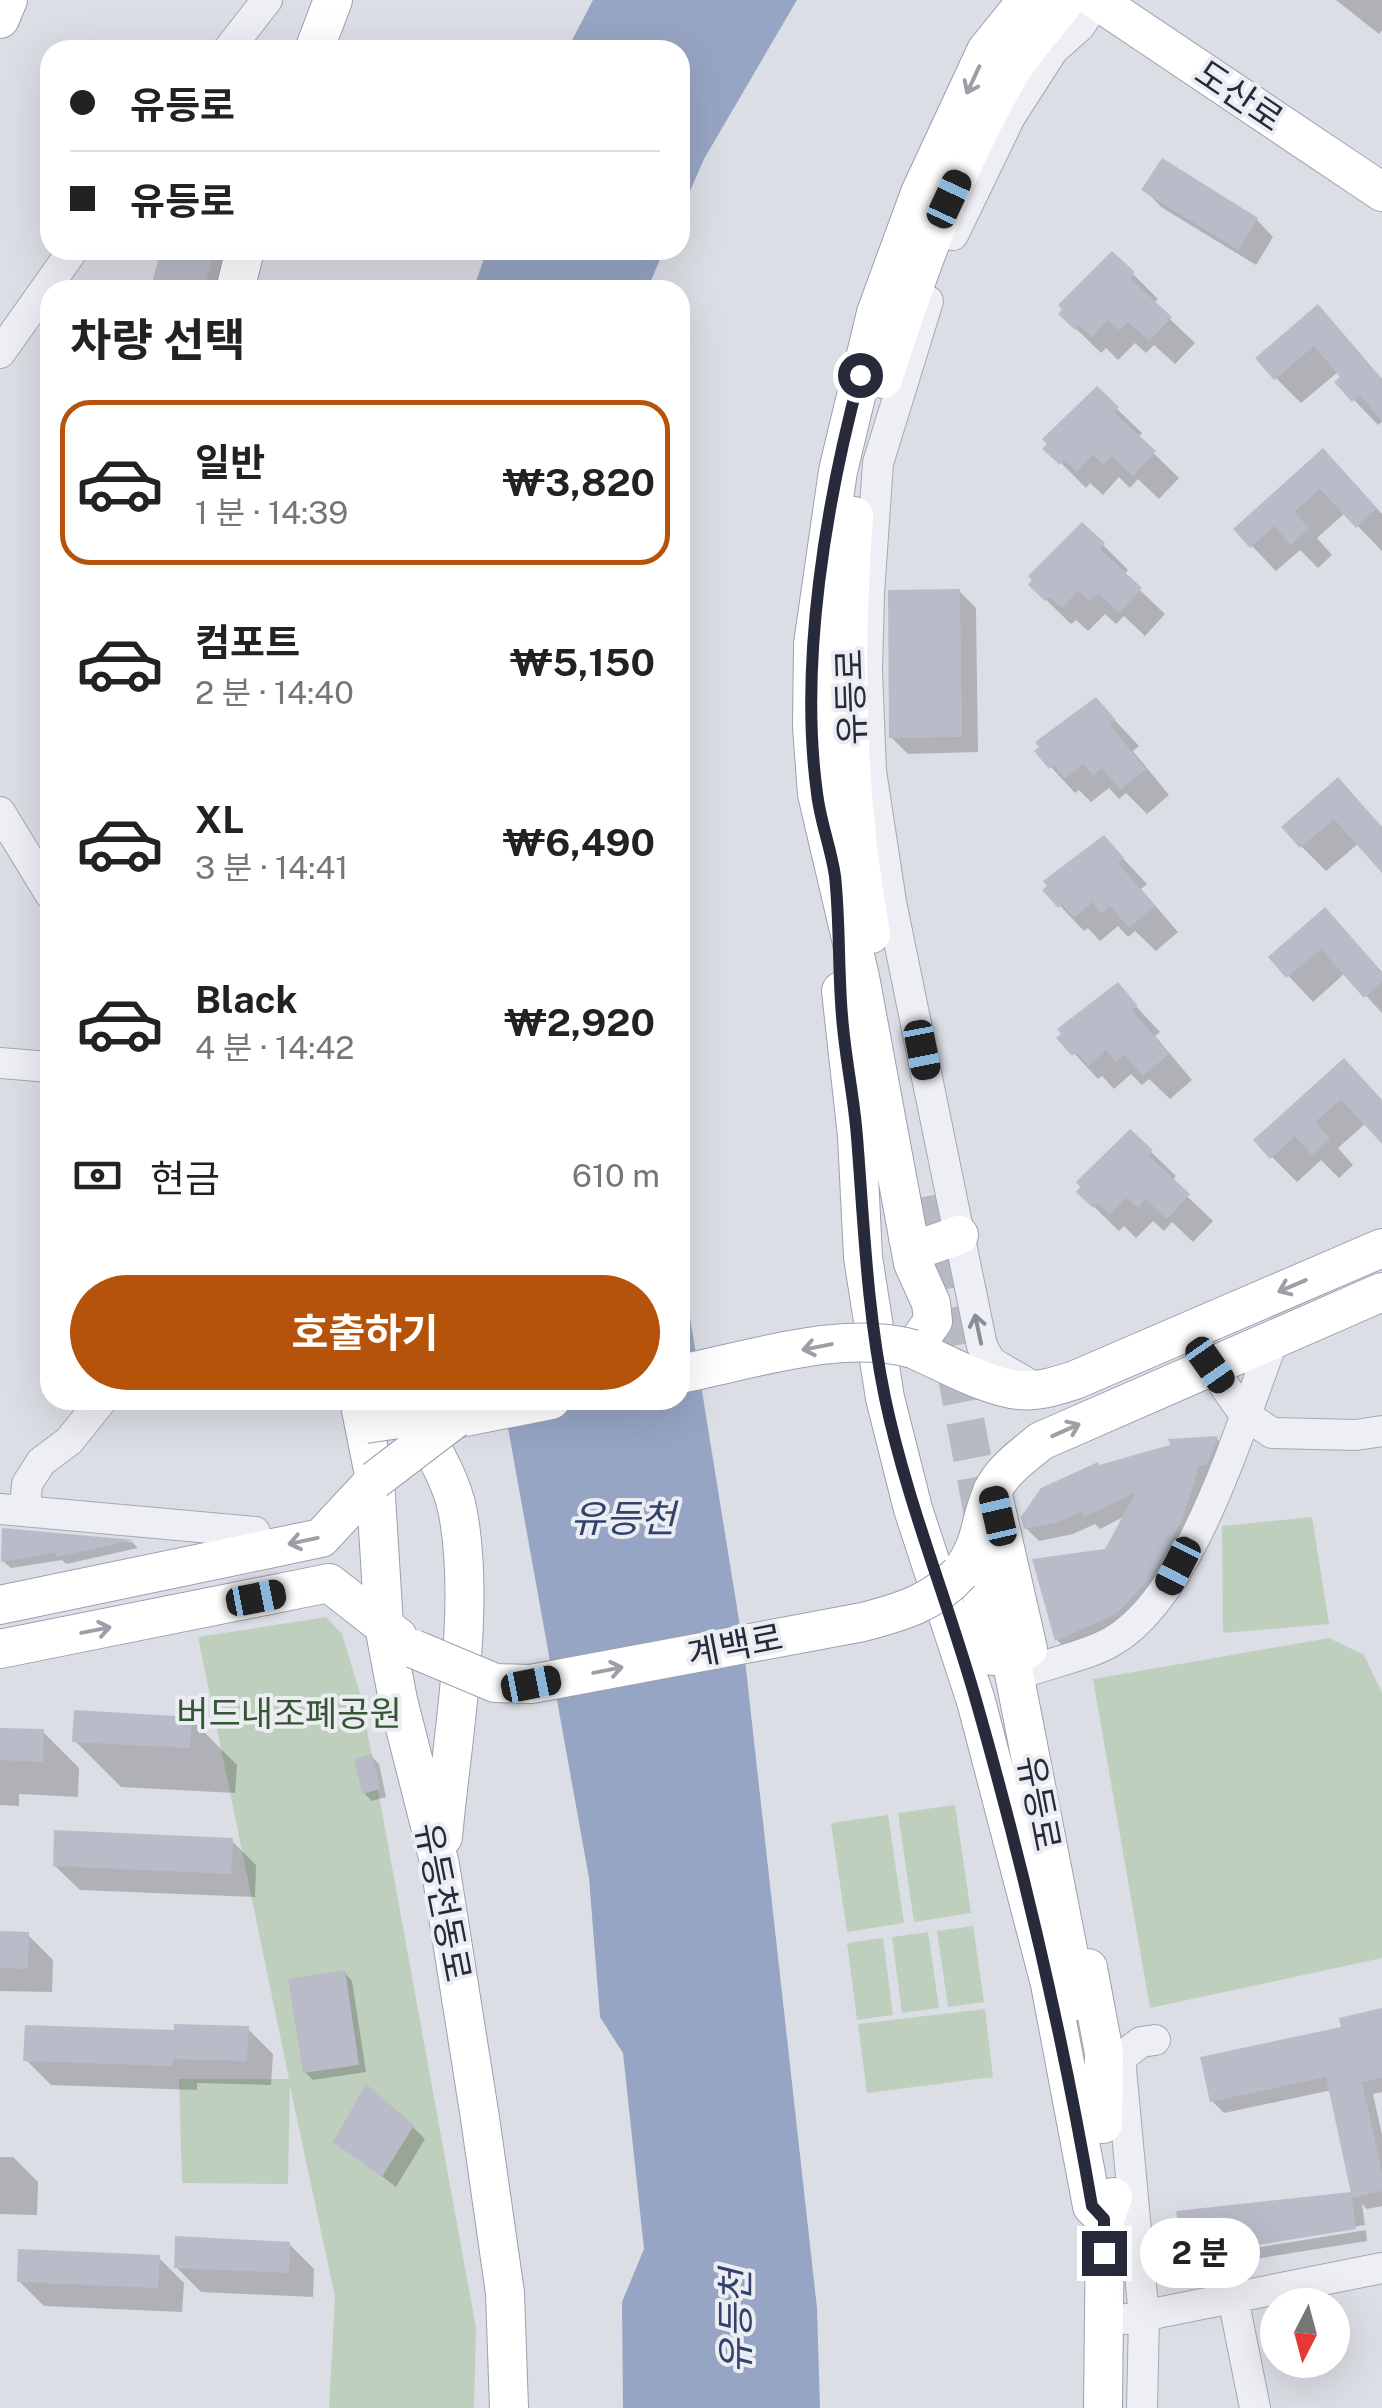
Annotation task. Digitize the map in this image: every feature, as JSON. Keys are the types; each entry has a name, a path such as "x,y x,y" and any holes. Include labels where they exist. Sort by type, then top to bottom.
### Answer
{"main road":[{"path":"0,19 8,0"},
{"path":"318,40 333,0"},
{"name":"유등로","path":"834,874 817,794 812,727 813,644 851,406 876,313 920,193 986,51 1027,0"},
{"name":"유등로","path":"923,1197 866,906 848,692 854,505 866,432 884,408 902,320 966,164 1011,71 1066,0"},
{"name":"도산로","path":"1097,0 1382,192"},
{"path":"834,874 860,977 913,1263 931,1303 932,1321 913,1349"},
{"path":"834,874 842,1019 876,1348 913,1509 976,1701 1050,1984"},
{"path":"908,1238 925,1247 959,1235"},
{"path":"690,1372 841,1342 893,1343 996,1385 1044,1390 1382,1248"},
{"path":"1050,1984 987,1587 992,1491 1014,1463 1041,1441 1382,1292"},
{"path":"407,1410 427,1439 457,1508 466,1572 440,1865"},
{"path":"362,1412 455,1419 500,1410"},
{"name":"유등천동로","path":"362,1412 375,1480 384,1626 398,1700 440,1865 505,2293 509,2408"},
{"path":"0,1604 321,1538 375,1480 455,1419"},
{"path":"992,1491 987,1587 1032,1670 1104,2054 1103,2124"},
{"name":"계백로","path":"0,1649 329,1584 414,1649 494,1682 531,1684 863,1622 910,1610 946,1588 987,1587"},
{"name":"유등로","path":"987,1587 1103,2124 1114,2195 1104,2219 1103,2408"},
{"name":"유등로","path":"1050,1984 1092,2206 1104,2219"}],"street":[{"path":"236,40 267,0"},
{"path":"1044,1390 1009,1375 991,1362 982,1346 891,902 871,771 867,671 870,577 884,408 965,205 1010,118 1053,50 1080,26 1097,0"},
{"path":"0,353 40,297"},
{"path":"0,812 40,878"},
{"path":"0,1062 40,1066"},
{"path":"1032,1670 1112,1642 1162,1597 1225,1475 1274,1338"},
{"path":"1210,1365 1244,1414 1272,1434 1369,1433"},
{"path":"94,1410 69,1441 41,1462 12,1510 255,1532"},
{"path":"1142,2408 1144,2317 1120,2058 1142,2042 1155,2040"},
{"path":"1104,2322 1382,2268"},
{"path":"1233,2298 1255,2408"}],"green space":[{"path":"1312,1517 1329,1624 1223,1633 1222,1526"},
{"name":"버드내조폐공원","path":"326,1617 342,1634 361,1697 476,2328 474,2408 329,2408 335,2297 290,2086 288,2184 182,2183 179,2079 289,2079 198,1637"},
{"path":"1329,1638 1364,1655 1382,1693 1382,1958 1150,2008 1093,1679"},
{"path":"955,1805 971,1913 914,1922 898,1813"},
{"path":"888,1815 904,1923 847,1932 831,1823"},
{"path":"973,1926 984,2002 948,2007 937,1931"},
{"path":"928,1932 939,2008 902,2013 892,1937"},
{"path":"883,1938 893,2015 857,2020 847,1943"},
{"path":"985,2009 993,2077 867,2093 858,2024"}],"water":[{"path":"593,0 797,0 704,159 690,191 690,40 572,40"},
{"path":"484,260 660,260 651,280 476,280"},
{"name":"유등천","path":"690,1317 744,1651 817,2308 820,2408 623,2408 622,2302 644,2249 623,2053 600,2017 589,1878 505,1410 690,1410"}],"building":[{"path":"1162,158 1258,218 1238,250 1141,190"},
{"path":"1112,251 1135,272 1130,278 1172,317 1149,341 1128,322 1119,330 1108,320 1092,337 1079,325 1075,330 1058,314 1062,309 1058,305"},
{"path":"158,260 212,260 206,280 153,280"},
{"path":"1318,304 1382,379 1382,421 1360,395 1352,402 1334,382 1340,377 1314,346 1274,380 1255,358"},
{"path":"1097,386 1119,407 1114,412 1156,451 1133,476 1112,456 1104,465 1093,455 1077,472 1064,460 1060,465 1042,449 1047,444 1042,439"},
{"path":"1323,448 1377,508 1356,528 1320,489 1294,512 1309,528 1291,545 1274,526 1250,548 1233,529"},
{"path":"1082,522 1105,543 1100,549 1142,588 1119,613 1098,593 1090,601 1078,591 1062,608 1049,597 1045,601 1028,585 1032,580 1028,576"},
{"path":"960,589 962,737 889,738 888,590"},
{"path":"1096,697 1116,720 1110,725 1146,769 1120,790 1102,768 1093,776 1083,764 1065,779 1054,765 1049,769 1034,751 1039,747 1035,742"},
{"path":"1338,777 1382,827 1382,873 1334,819 1300,848 1281,827"},
{"path":"1104,835 1124,858 1118,863 1155,906 1129,928 1110,906 1102,914 1092,902 1074,918 1062,904 1058,908 1042,890 1047,886 1043,881"},
{"path":"1325,907 1382,972 1382,982 1364,998 1321,949 1286,978 1268,957"},
{"path":"1118,982 1138,1006 1132,1010 1169,1054 1143,1076 1124,1054 1116,1062 1106,1050 1088,1066 1076,1052 1072,1056 1056,1038 1061,1034 1057,1029"},
{"path":"1344,1058 1382,1100 1382,1144 1341,1099 1315,1122 1330,1139 1312,1155 1295,1136 1270,1159 1253,1140"},
{"path":"1130,1129 1153,1150 1148,1155 1190,1194 1167,1219 1145,1199 1138,1208 1126,1198 1110,1215 1097,1203 1093,1208 1076,1192 1080,1187 1076,1182"},
{"path":"1218,1436 1207,1464 1199,1466 1183,1518 1151,1577 1116,1614 1055,1641 1032,1559 1105,1549 1136,1492 1084,1517 1082,1511 1059,1522 1024,1529 1021,1517 1041,1488 1098,1462 1099,1465 1170,1445 1168,1439"},
{"path":"2,1528 134,1540 56,1557 57,1552 1,1562"},
{"path":"74,1710 192,1717 190,1748 72,1742"},
{"path":"0,1728 44,1729 43,1762 0,1760"},
{"path":"372,1754 380,1789 362,1794 354,1759"},
{"path":"54,1830 233,1838 231,1874 53,1866"},
{"path":"0,1931 29,1932 28,1969 0,1968"},
{"path":"345,1970 359,2065 303,2073 288,1979"},
{"path":"1382,2008 1382,2078 1362,2082 1382,2173 1382,2191 1352,2198 1326,2077 1210,2102 1200,2057 1341,2027 1339,2018"},
{"path":"174,2024 249,2026 247,2061 173,2059 173,2066 23,2061 25,2025 174,2030"},
{"path":"366,2084 414,2125 382,2177 333,2142"},
{"path":"1351,2192 1356,2229 1184,2257 1176,2211"},
{"path":"175,2236 290,2242 289,2273 174,2268"},
{"path":"18,2249 160,2255 158,2288 17,2282"}],"tunnel":[{"path":"923,1197 986,1531"}],"route":[{"path":"860,375 838,471 824,561 813,644 812,727 817,794 834,874 842,1019 857,1136 864,1257 876,1348 897,1448 976,1701 1050,1984 1092,2206 1104,2219 1104,2253"}]}
